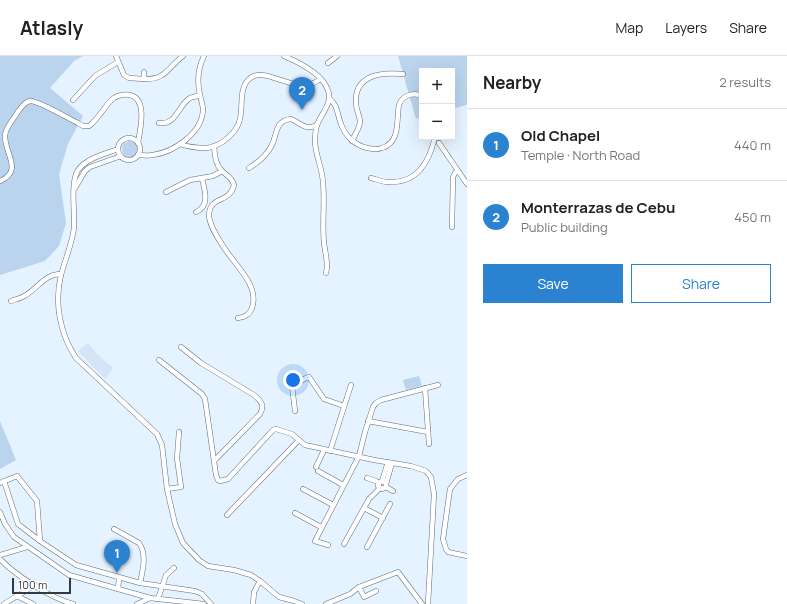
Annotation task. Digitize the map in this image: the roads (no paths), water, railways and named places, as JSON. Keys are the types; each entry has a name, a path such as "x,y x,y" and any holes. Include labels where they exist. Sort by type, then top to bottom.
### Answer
{"street":[{"path":"116,56 124,75 129,78 155,80 183,56"},
{"path":"118,149 121,156 130,160 138,155 158,154 170,150 180,144 193,132 201,119 202,105 199,72 204,56"},
{"path":"284,56 302,64 327,87 330,99 337,106 344,131 361,147 382,149 387,146 395,136 398,127 399,105 401,101 408,95 419,95"},
{"path":"328,63 337,56"},
{"path":"72,100 95,76 118,62"},
{"path":"144,72 144,79"},
{"path":"352,140 358,130 360,121 356,97 363,82 369,77 378,74 403,74"},
{"path":"180,144 198,147 214,146 229,137 237,127 241,117 243,88 250,78 263,75 297,86 307,86 320,79"},
{"path":"0,180 9,176 13,168 5,137 6,131 19,110 28,102 37,102 83,126 89,126 98,118 113,98 125,94 131,95 136,98 142,109 138,143 140,149 138,155"},
{"path":"159,123 167,122 178,113 190,98 200,95"},
{"path":"326,273 328,268 324,243 323,184 316,148 315,133 317,125 330,99"},
{"path":"249,168 261,160 270,149 273,144 276,129 282,122 290,119 306,128 317,125"},
{"path":"138,143 127,138 121,142 118,149 90,160 83,165 76,175 74,189 73,232 61,274 58,296 59,311 65,338 69,348 76,358 157,434 162,445 167,489 179,535 183,543 190,551 208,566 241,572 260,581 279,597 302,604"},
{"path":"371,178 386,182 412,177 420,171 427,162 434,140"},
{"path":"439,143 467,184"},
{"path":"214,146 215,159 222,170 233,181 234,185 233,194 213,204 210,208 209,217 225,250 248,282 254,298 251,310 245,317 238,318"},
{"path":"74,189 85,171 90,167 121,156"},
{"path":"166,192 190,180 213,176 222,170"},
{"path":"452,227 453,177 454,173 457,171"},
{"path":"196,212 202,208 206,197 202,178"},
{"path":"11,301 28,294 48,277 55,274 61,274"},
{"path":"181,347 201,363 254,395 262,404 260,414 214,460"},
{"path":"159,360 202,394 206,406 217,477 220,481 228,479 273,430 279,429 292,434 305,445 374,460 411,466 426,471 432,477 434,494 428,604"},
{"path":"295,411 292,386 309,377 324,399 344,406"},
{"path":"328,545 315,541 321,526 359,456 368,421 376,403 438,385"},
{"path":"330,451 351,386"},
{"path":"425,388 429,444"},
{"path":"368,421 428,432"},
{"path":"167,489 181,486 177,458 180,432"},
{"path":"227,515 299,440"},
{"path":"324,450 317,469 343,485"},
{"path":"344,544 373,494 382,485 390,462"},
{"path":"467,475 458,479 450,489 443,539 448,552 467,556"},
{"path":"40,541 37,501 17,476 2,482 16,521 21,528 40,541 80,567 140,583 198,592 211,604"},
{"path":"367,478 376,481 393,491"},
{"path":"303,489 333,505"},
{"path":"368,547 390,504"},
{"path":"364,508 383,518"},
{"path":"0,512 8,530 14,537 69,575 150,598 204,604"},
{"path":"295,513 321,526"},
{"path":"114,529 139,543 141,546 143,570 140,583"},
{"path":"0,555 27,547"},
{"path":"0,559 15,572 35,585 58,599 73,604"},
{"path":"160,600 162,586 166,575 174,568"},
{"path":"326,604 350,594 359,587 398,572 421,604"},
{"path":"118,589 119,578"},
{"path":"253,604 254,592 260,581"},
{"path":"4,604 35,585"},
{"path":"359,587 364,597 376,591"},
{"path":"17,596 33,604"},
{"path":"137,604 150,598"}],"place":[{"name":"Monterrazas de Cebu","path":"302,110"},
{"name":"Old Chapel","path":"117,573"}]}
